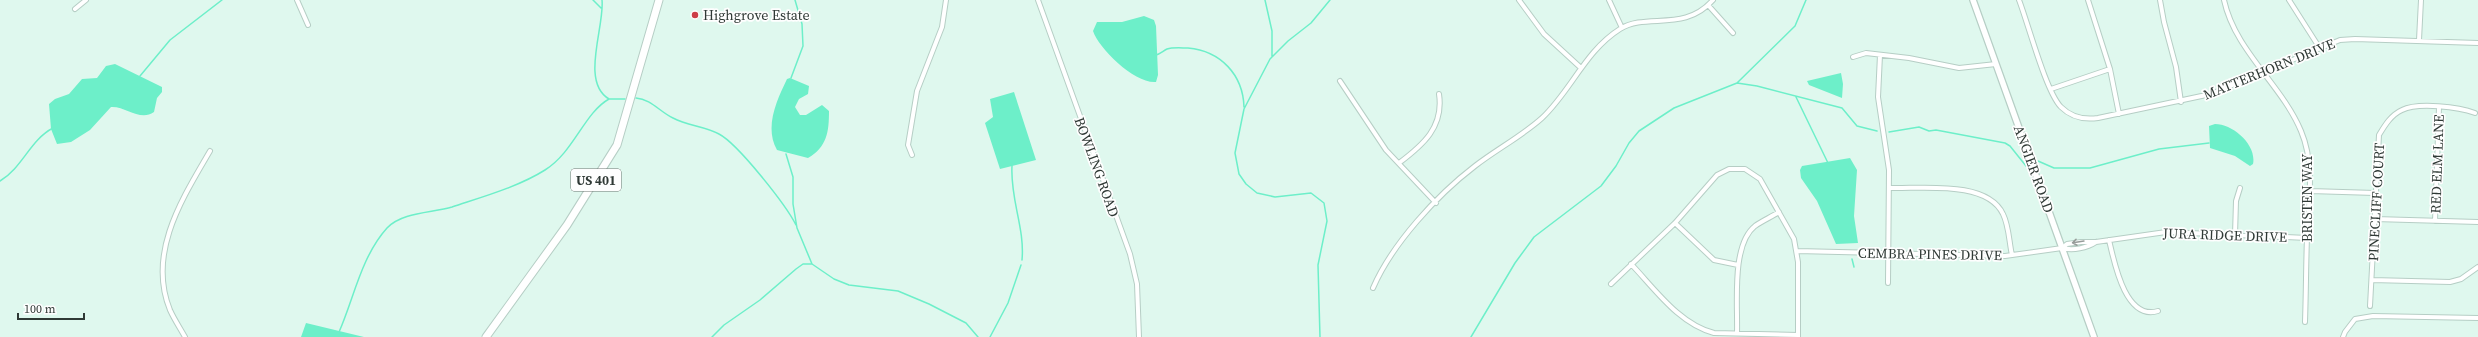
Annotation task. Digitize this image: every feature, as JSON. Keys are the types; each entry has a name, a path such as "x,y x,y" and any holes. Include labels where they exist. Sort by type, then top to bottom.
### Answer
{"highway":[{"name":"US 401","path":"486,337 567,225 617,145 659,0"}],"street":[{"path":"75,9 86,0"},
{"path":"297,0 308,25"},
{"path":"912,155 908,145 917,91 942,27 946,0"},
{"name":"BOWLING ROAD","path":"1038,0 1130,254 1137,284 1139,337"},
{"path":"1519,0 1544,34 1580,68"},
{"path":"1608,0 1622,28"},
{"path":"1374,288 1380,272 1398,243 1436,203 1476,165 1541,118 1558,101 1580,68 1612,34 1622,28 1683,19 1708,5 1712,0"},
{"name":"ANGIER ROAD","path":"1973,0 2094,337"},
{"name":"MATTERHORN DRIVE","path":"2019,0 2051,90 2061,107 2076,116 2094,119 2181,102 2222,90 2319,47 2350,39 2478,43"},
{"path":"2088,0 2110,69 2119,114"},
{"path":"2160,0 2164,22 2176,67 2181,102"},
{"name":"BRISTEN WAY","path":"2224,0 2233,25 2301,130 2309,156 2310,191 2307,238 2305,322"},
{"path":"2289,0 2319,47"},
{"path":"2420,40 2421,0"},
{"path":"1708,5 1733,33"},
{"path":"1853,57 1863,53 1959,68 1996,64"},
{"path":"1880,55 1878,97 1888,159 1890,188 1888,283"},
{"path":"2051,90 2110,69"},
{"path":"1340,81 1386,150 1436,203"},
{"path":"1398,163 1414,152 1431,133 1438,122 1441,106 1439,94"},
{"name":"PINECLIFF COURT","path":"2370,306 2379,135 2388,121 2402,109 2422,106 2464,109 2476,113"},
{"name":"RED ELM LANE","path":"2435,221 2440,107"},
{"path":"185,337 170,310 166,295 162,266 165,241 171,222 210,151"},
{"path":"1611,284 1631,264 1675,223 1717,175 1722,171 1736,168 1745,170 1760,179 1794,239 1797,251 1798,336 1714,333 1695,326 1684,318 1631,264"},
{"path":"1890,188 1967,190 1988,197 1998,206 2004,216 2012,255"},
{"path":"2235,235 2236,201 2240,188"},
{"path":"2310,191 2375,194"},
{"path":"1737,333 1738,265 1740,249 1746,236 1754,227 1779,212"},
{"path":"2375,219 2478,222"},
{"path":"1675,223 1714,260 1738,265"},
{"name":"JURA RIDGE DRIVE","path":"2062,248 2069,250 2082,248 2096,242 2166,232 2307,238"},
{"path":"2109,240 2116,268 2126,294 2143,310 2153,312 2158,311"},
{"name":"CEMBRA PINES DRIVE","path":"1797,251 2012,255 2062,248"},
{"path":"2372,280 2450,282 2461,279 2478,267"},
{"path":"2343,337 2355,319 2367,317 2478,318"}],"shaded area":[{"path":"1144,16 1154,20 1156,26 1158,75 1156,82 1138,77 1119,64 1102,47 1093,31 1097,22 1122,22"},
{"path":"115,64 162,87 162,92 157,98 154,112 149,115 138,115 117,107 111,107 90,130 71,142 57,144 51,129 49,104 55,99 69,94 82,79 97,78 106,66"},
{"path":"1841,73 1843,84 1842,98 1809,85 1807,81"},
{"path":"790,78 809,86 808,94 799,99 795,107 800,115 806,115 822,105 829,111 826,138 819,149 808,158 777,150 773,141 773,114 783,87 787,79"},
{"path":"1014,92 1036,160 1000,169 985,123 993,117 990,99"},
{"path":"2215,124 2229,128 2242,137 2251,150 2253,164 2250,166 2235,156 2210,148 2209,126"},
{"path":"1850,158 1857,170 1854,216 1858,243 1836,244 1817,201 1801,178 1800,170 1802,166"},
{"path":"306,323 364,337 301,337"}],"waterway":[{"path":"140,76 170,40 222,0"},
{"path":"593,0 601,8"},
{"path":"602,0 602,11 596,53 596,80 600,91 609,99 625,99"},
{"path":"791,78 803,46 802,24 795,0"},
{"path":"1265,0 1272,31 1272,57"},
{"path":"1320,337 1318,265 1327,221 1324,203 1311,193 1275,197 1257,193 1246,184 1239,174 1235,153 1244,109 1270,59 1288,41 1311,23 1330,0"},
{"path":"1737,83 1795,26 1806,0"},
{"path":"1156,55 1169,48 1188,48 1211,54 1220,60 1235,75 1243,95 1244,107"},
{"path":"1471,337 1515,263 1534,237 1601,186 1616,166 1629,143 1639,131 1674,108 1737,83 1757,86 1842,108 1857,126 1877,131"},
{"path":"1796,97 1828,163"},
{"path":"636,98 651,103 679,121 714,131 727,140 761,176 796,225"},
{"path":"339,332 364,265 378,239 387,228 393,223 409,216 452,207 500,191 523,182 545,170 564,153 593,113 600,105 609,99"},
{"path":"1889,132 1919,127 1929,131 1936,130 2005,143 2010,146 2026,166"},
{"path":"0,181 15,168 38,139 53,128"},
{"path":"2038,161 2054,168 2090,168 2159,149 2209,143"},
{"path":"786,154 793,177 793,204 797,228 812,264 834,279 849,285 898,291 929,304 966,323 978,337"},
{"path":"1012,166 1013,190 1021,236 1022,260"},
{"path":"1852,259 1854,267"},
{"path":"712,337 724,325 760,300 796,269 803,264 812,264"},
{"path":"990,337 1008,303 1021,265"}],"place":[{"name":"Highgrove Estate","path":"695,15"}]}
